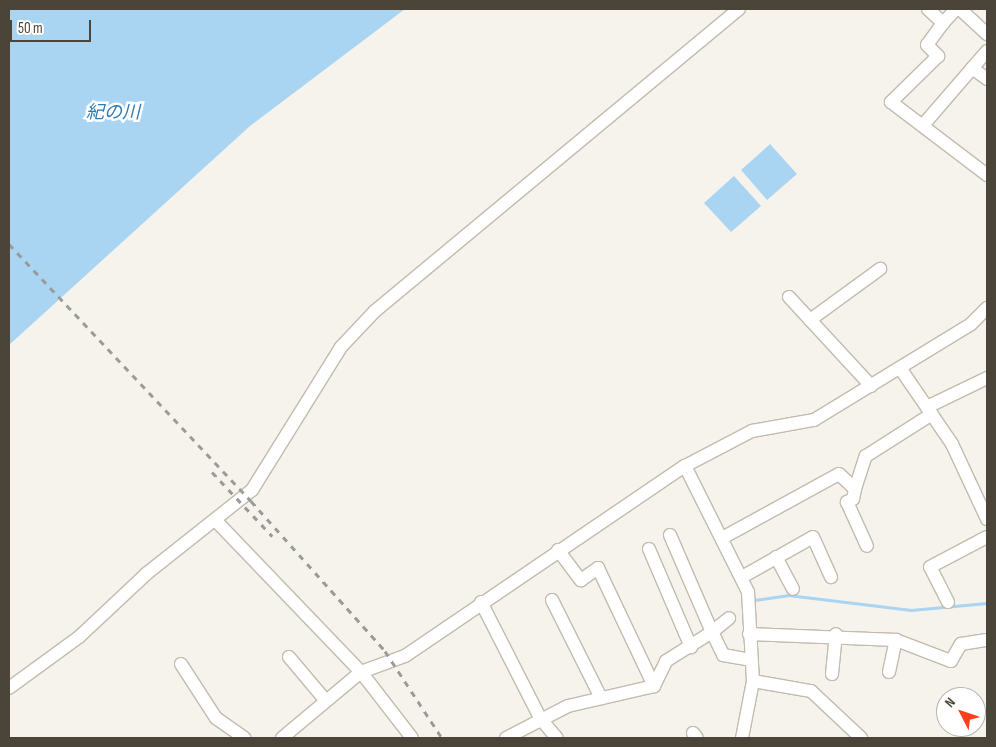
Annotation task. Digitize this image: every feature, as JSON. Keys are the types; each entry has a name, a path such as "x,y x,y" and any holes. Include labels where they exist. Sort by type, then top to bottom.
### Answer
{"street":[{"path":"9,688 79,637 146,574 217,522 272,464 341,348 375,311 740,9"},
{"path":"928,9 943,22"},
{"path":"956,9 943,22 927,45 938,56 891,102 924,124 987,175"},
{"path":"960,9 987,34"},
{"path":"924,124 987,51"},
{"path":"972,68 987,79"},
{"path":"810,320 880,269"},
{"path":"789,297 871,386"},
{"path":"282,738 360,672 405,656 481,602 685,466 752,431 814,420 980,318 987,308"},
{"path":"900,368 952,444 987,520"},
{"path":"867,546 847,502 853,499 866,456 929,411 987,378"},
{"path":"685,466 724,537 742,577 753,634 751,660 756,681 742,738"},
{"path":"724,537 839,474 855,489"},
{"path":"217,522 360,672 412,738"},
{"path":"670,535 723,655 751,660"},
{"path":"742,577 813,537 831,578"},
{"path":"948,602 930,567 987,537"},
{"path":"649,549 691,646"},
{"path":"558,550 580,580 598,568 654,686"},
{"path":"776,558 793,589"},
{"path":"552,600 601,698"},
{"path":"481,602 540,718 557,738"},
{"path":"654,686 666,661 712,632 729,618"},
{"path":"753,634 836,634 896,640 952,661 961,644 987,640"},
{"path":"832,674 836,634"},
{"path":"889,672 896,640"},
{"path":"289,657 326,701"},
{"path":"180,664 216,718 245,738"},
{"path":"756,681 811,691 861,738"},
{"path":"506,738 540,718 601,698 654,686"}],"water":[{"name":"紀の川","path":"9,9 405,9 250,126 9,345"},
{"path":"770,144 797,174 767,200 741,170"},
{"path":"734,176 761,206 731,232 704,203"}],"waterway":[{"path":"754,600 788,595 911,610 987,603"}],"railway":[{"path":"9,244 251,501 385,651 442,738"},
{"path":"212,472 272,536"}]}
